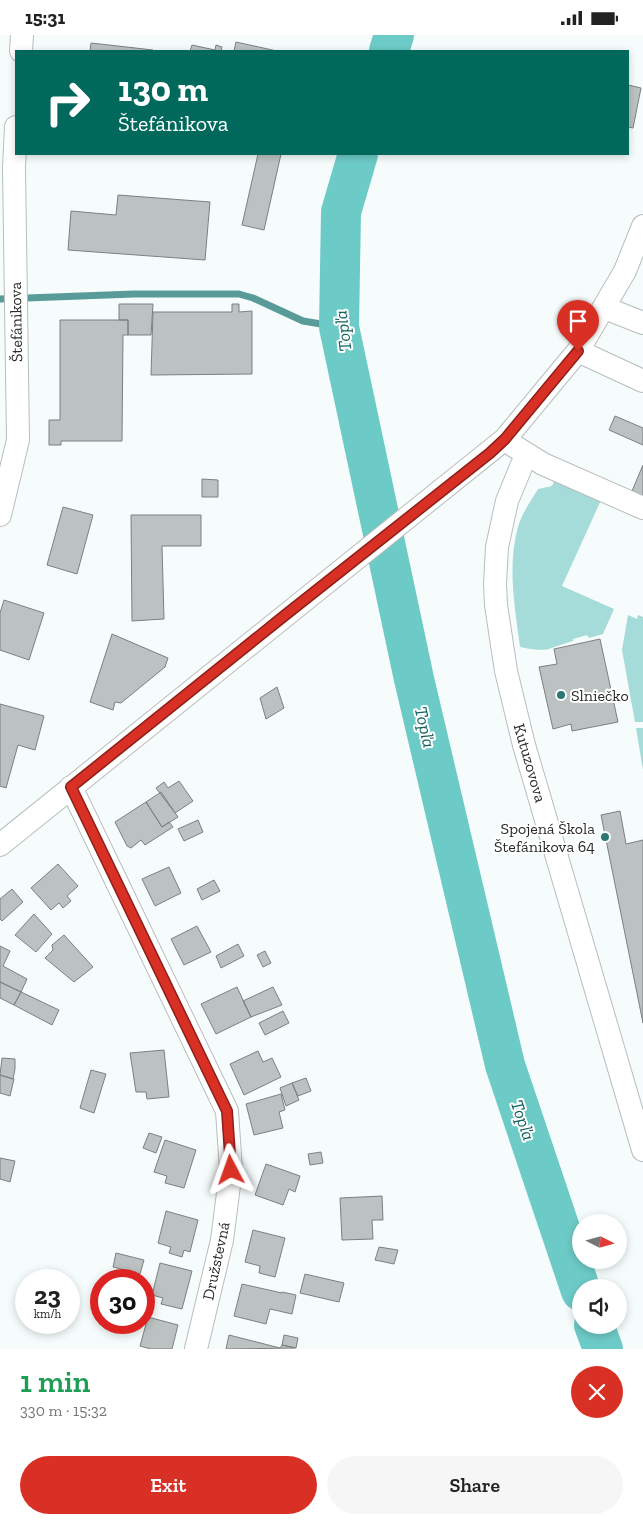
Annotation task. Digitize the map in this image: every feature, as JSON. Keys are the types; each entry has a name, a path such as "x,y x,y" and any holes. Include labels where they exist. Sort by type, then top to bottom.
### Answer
{"street":[{"path":"21,50 22,35"},
{"name":"Štefánikova","path":"0,515 18,440 15,148"},
{"path":"0,845 498,446 578,351 625,271 643,226"},
{"path":"605,308 643,323"},
{"path":"578,351 643,381"},
{"path":"498,446 526,455 643,508"},
{"name":"Kutuzovova","path":"526,455 507,501 497,547 496,605 506,671 524,745 587,954 643,1150"},
{"name":"Družstevná","path":"71,787 227,1111 231,1170 222,1240 196,1349"}],"shaded area":[{"path":"555,479 602,498 562,586 614,609 603,634 589,638 587,635 549,649 531,649 520,647 512,572 515,542 522,517 538,489 552,486"},
{"path":"628,615 637,619 638,615 643,617 643,722 635,722 622,650"},
{"path":"636,728 643,728 643,770"}],"building":[{"path":"236,42 272,50 234,50"},
{"path":"91,43 153,50 90,50"},
{"path":"192,45 215,50 190,50"},
{"path":"216,45 222,47 221,50 215,50"},
{"path":"629,85 641,88 633,128 629,127"},
{"path":"258,155 281,155 264,230 242,225"},
{"path":"118,195 210,202 205,260 68,250 71,211 116,215"},
{"path":"119,304 153,304 151,335 128,335 128,320 119,320"},
{"path":"232,304 239,304 239,312 252,311 252,374 151,375 153,312 232,312"},
{"path":"60,320 128,320 128,335 123,335 122,441 61,441 61,445 49,445 49,420 60,420"},
{"path":"615,416 643,428 643,445 609,430"},
{"path":"643,465 643,496 632,491"},
{"path":"202,479 218,480 218,497 202,497"},
{"path":"63,507 93,515 77,574 47,565"},
{"path":"131,515 201,515 201,546 162,546 164,619 132,621"},
{"path":"4,600 44,613 29,660 0,650 0,613"},
{"path":"112,634 168,658 165,667 121,703 115,702 113,710 90,702"},
{"path":"600,639 618,722 572,731 571,724 553,729 539,667 557,664 554,649"},
{"path":"277,687 284,708 266,719 260,698"},
{"path":"0,704 44,716 35,750 18,745 6,788 0,786"},
{"path":"179,781 193,801 175,813 156,788 164,782 168,788"},
{"path":"161,792 178,817 162,827 146,802"},
{"path":"146,802 162,827 169,822 173,827 145,845 141,840 131,848 127,846 115,822"},
{"path":"620,811 626,844 643,840 643,1023 601,815"},
{"path":"198,820 203,832 184,841 178,829"},
{"path":"58,864 78,886 67,896 71,901 63,908 59,903 51,910 31,888"},
{"path":"169,867 181,893 155,906 142,879"},
{"path":"214,880 220,891 202,900 197,889"},
{"path":"12,889 23,902 2,921 0,919 0,899"},
{"path":"34,914 52,934 36,952 15,935"},
{"path":"197,926 211,952 184,965 171,939"},
{"path":"64,935 93,967 74,982 45,958 53,950 52,945"},
{"path":"238,944 244,956 221,968 216,956"},
{"path":"0,946 10,951 3,966 27,979 21,992 0,982"},
{"path":"265,951 271,963 263,967 257,955"},
{"path":"0,982 21,992 14,1005 0,998"},
{"path":"237,987 251,1017 216,1034 201,1004"},
{"path":"273,987 282,1005 251,1017 243,1001"},
{"path":"21,992 59,1010 52,1025 14,1005"},
{"path":"283,1011 289,1023 265,1035 259,1023"},
{"path":"164,1050 169,1097 147,1099 146,1092 136,1092 130,1053"},
{"path":"258,1051 263,1062 272,1058 281,1077 244,1095 230,1064"},
{"path":"2,1058 15,1059 13,1079 0,1075"},
{"path":"91,1070 106,1074 94,1113 80,1108"},
{"path":"0,1075 14,1079 10,1096 0,1093"},
{"path":"306,1078 311,1091 298,1096 292,1083"},
{"path":"292,1083 299,1100 286,1106 280,1088"},
{"path":"281,1094 285,1110 279,1112 283,1128 254,1135 246,1104"},
{"path":"149,1133 162,1137 156,1153 143,1148"},
{"path":"165,1140 196,1150 184,1188 165,1183 167,1176 154,1172"},
{"path":"321,1152 323,1163 310,1165 308,1154"},
{"path":"0,1158 15,1161 10,1182 0,1179"},
{"path":"266,1164 300,1176 295,1192 289,1189 283,1205 255,1195"},
{"path":"382,1196 383,1220 372,1220 373,1239 342,1240 340,1198"},
{"path":"166,1211 198,1220 190,1252 184,1250 182,1257 169,1253 171,1247 158,1243"},
{"path":"253,1230 285,1238 275,1277 259,1273 260,1266 245,1262"},
{"path":"379,1247 398,1250 394,1264 375,1260"},
{"path":"116,1253 144,1260 141,1269 113,1267"},
{"path":"160,1263 192,1271 182,1309 161,1304 163,1298 155,1296 155,1283"},
{"path":"305,1274 344,1283 339,1302 300,1293"},
{"path":"242,1284 296,1295 292,1314 270,1309 266,1324 234,1316"},
{"path":"155,1319 178,1325 172,1349 151,1349 140,1346 143,1334 155,1334"},
{"path":"229,1335 280,1348 282,1345 295,1348 226,1349"},
{"path":"284,1335 298,1338 296,1348 282,1345"}],"waterway":[{"name":"Topľa","path":"389,50 394,35"},
{"name":"Topľa","path":"358,155 341,212 339,327 414,679 505,1065 577,1279"},
{"path":"0,299 134,294 239,294 253,298 303,321 339,327"},
{"name":"Topľa","path":"597,1334 603,1349"}],"place":[{"name":"Slniečko","path":"561,695"},
{"name":"Spojená Škola Štefánikova 64","path":"605,837"}],"route":[{"path":"231,1170 227,1111 71,787 490,453 505,439 578,351"}]}
